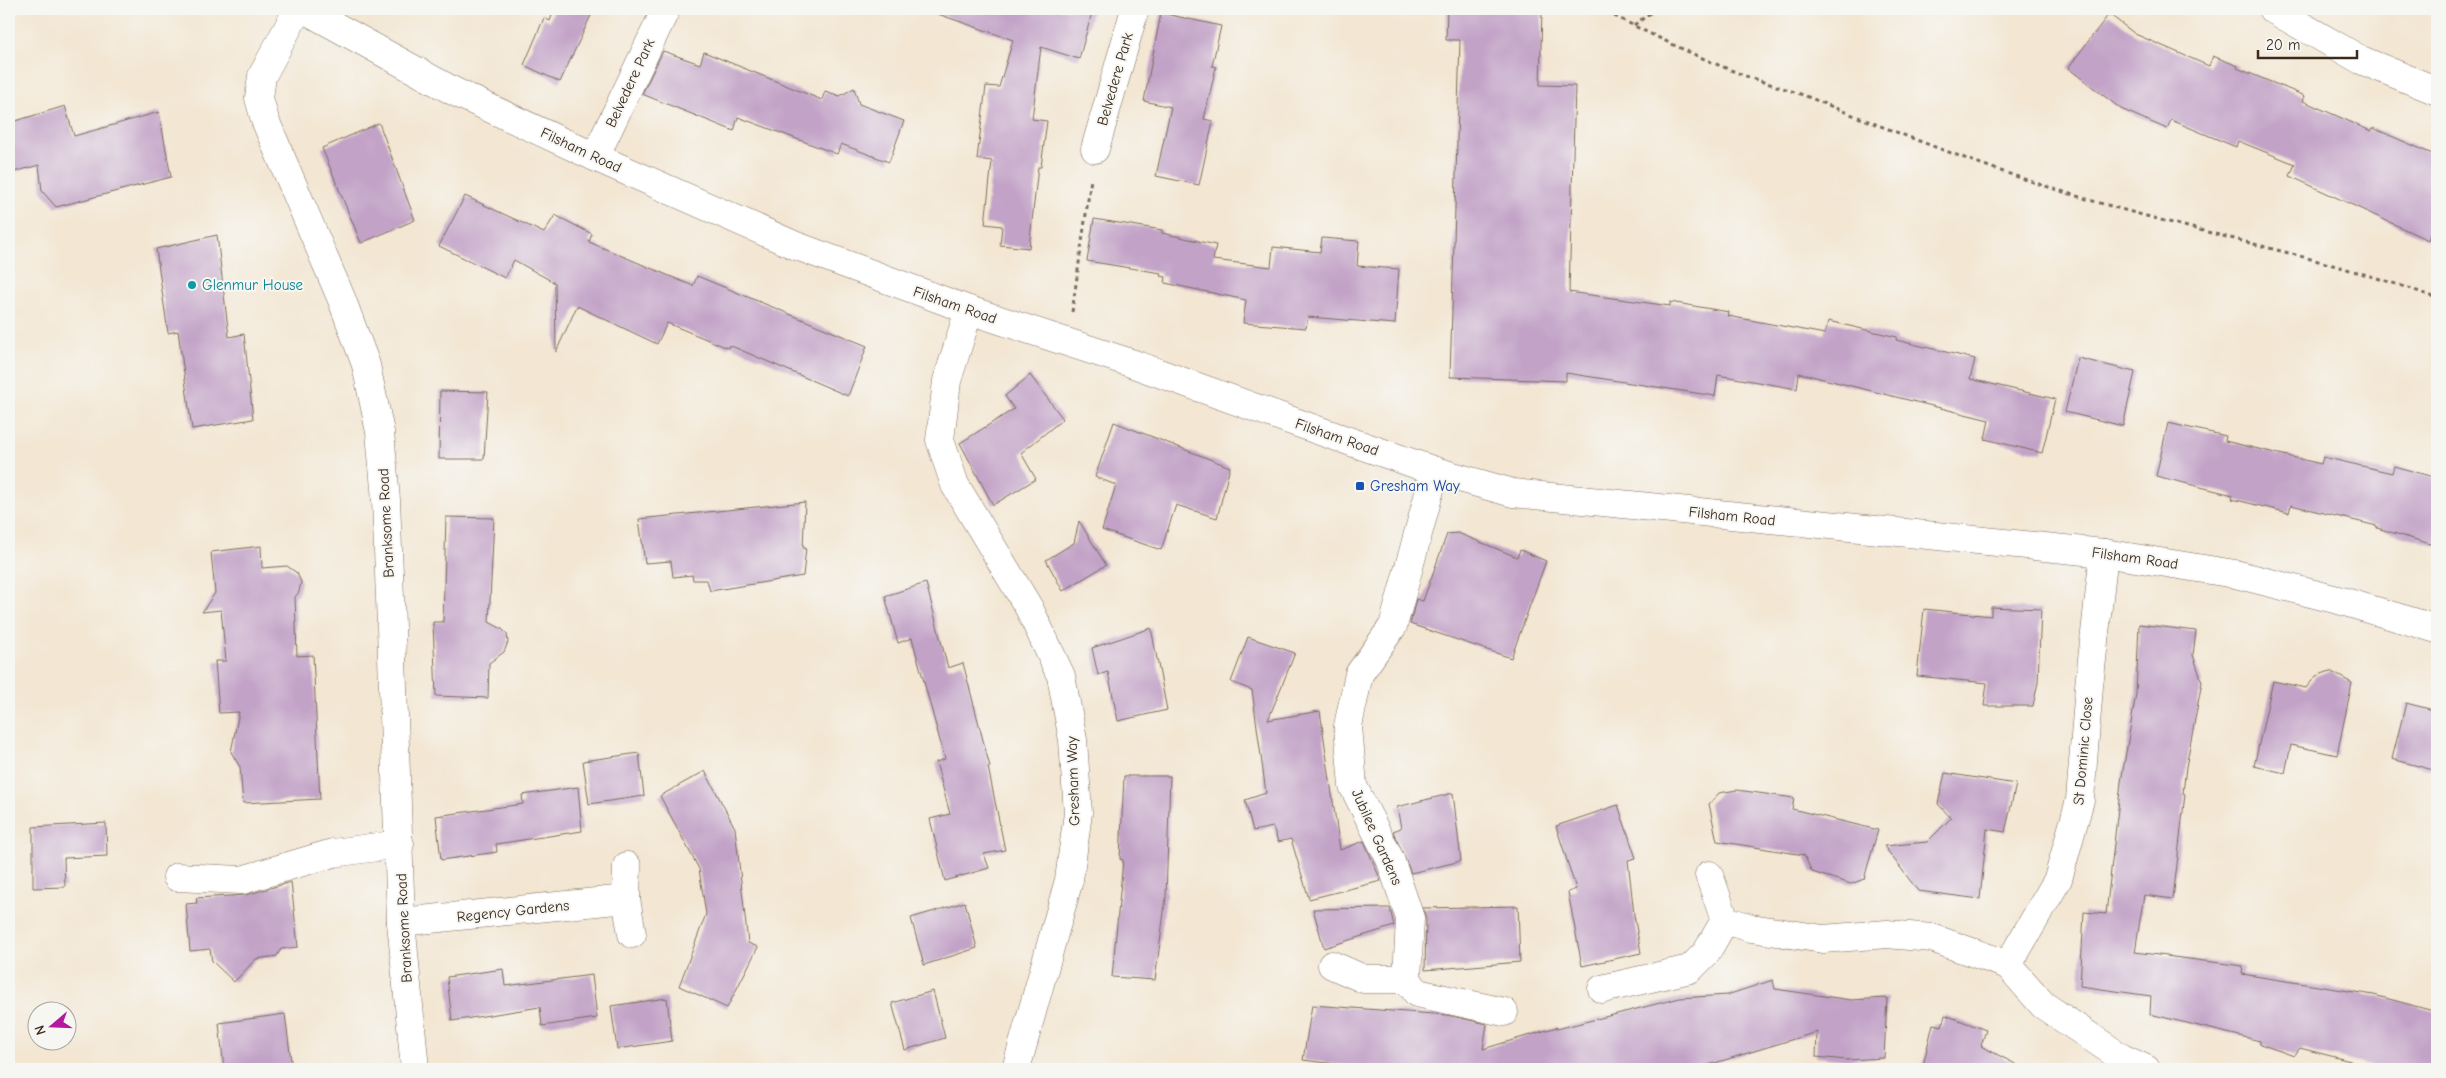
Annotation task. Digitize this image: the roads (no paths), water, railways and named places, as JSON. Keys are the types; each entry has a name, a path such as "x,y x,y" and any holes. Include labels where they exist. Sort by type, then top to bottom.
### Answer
{"street":[{"name":"Branksome Road","path":"298,9 266,67 259,98 265,120 342,300 363,356 380,432 386,509 400,844 401,922 415,1069"},
{"name":"Filsham Road","path":"304,9 455,92 595,157 794,245 969,310 1435,471 1513,493 2104,553 2235,574 2342,601 2437,629"},
{"name":"Belvedere Park","path":"595,157 666,9"},
{"name":"Belvedere Park","path":"1095,149 1135,9"},
{"path":"2272,9 2361,60 2437,91"},
{"name":"Gresham Way","path":"969,310 947,381 940,440 954,485 1029,608 1061,676 1073,740 1078,814 1069,880 1016,1069"},
{"name":"Jubilee Gardens","path":"1407,979 1410,918 1390,859 1353,786 1348,726 1359,674 1393,626 1435,471"},
{"name":"St Dominic Close","path":"2008,965 2058,879 2080,800 2089,686 2104,553"},
{"path":"177,877 242,880 333,854 400,844"},
{"path":"627,866 626,899 632,934"},
{"path":"1602,989 1690,968 1706,953 1725,920 1709,875"},
{"name":"Regency Gardens","path":"401,922 626,899"},
{"path":"1725,920 1751,928 1823,939 1887,934 1932,938 2008,965 2044,1005 2122,1058 2146,1069"},
{"path":"1332,965 1364,979 1407,979 1417,993 1504,1012"}],"place":[{"name":"Glenmur House","path":"192,285"},
{"name":"Gresham Way","path":"1360,486"}]}
